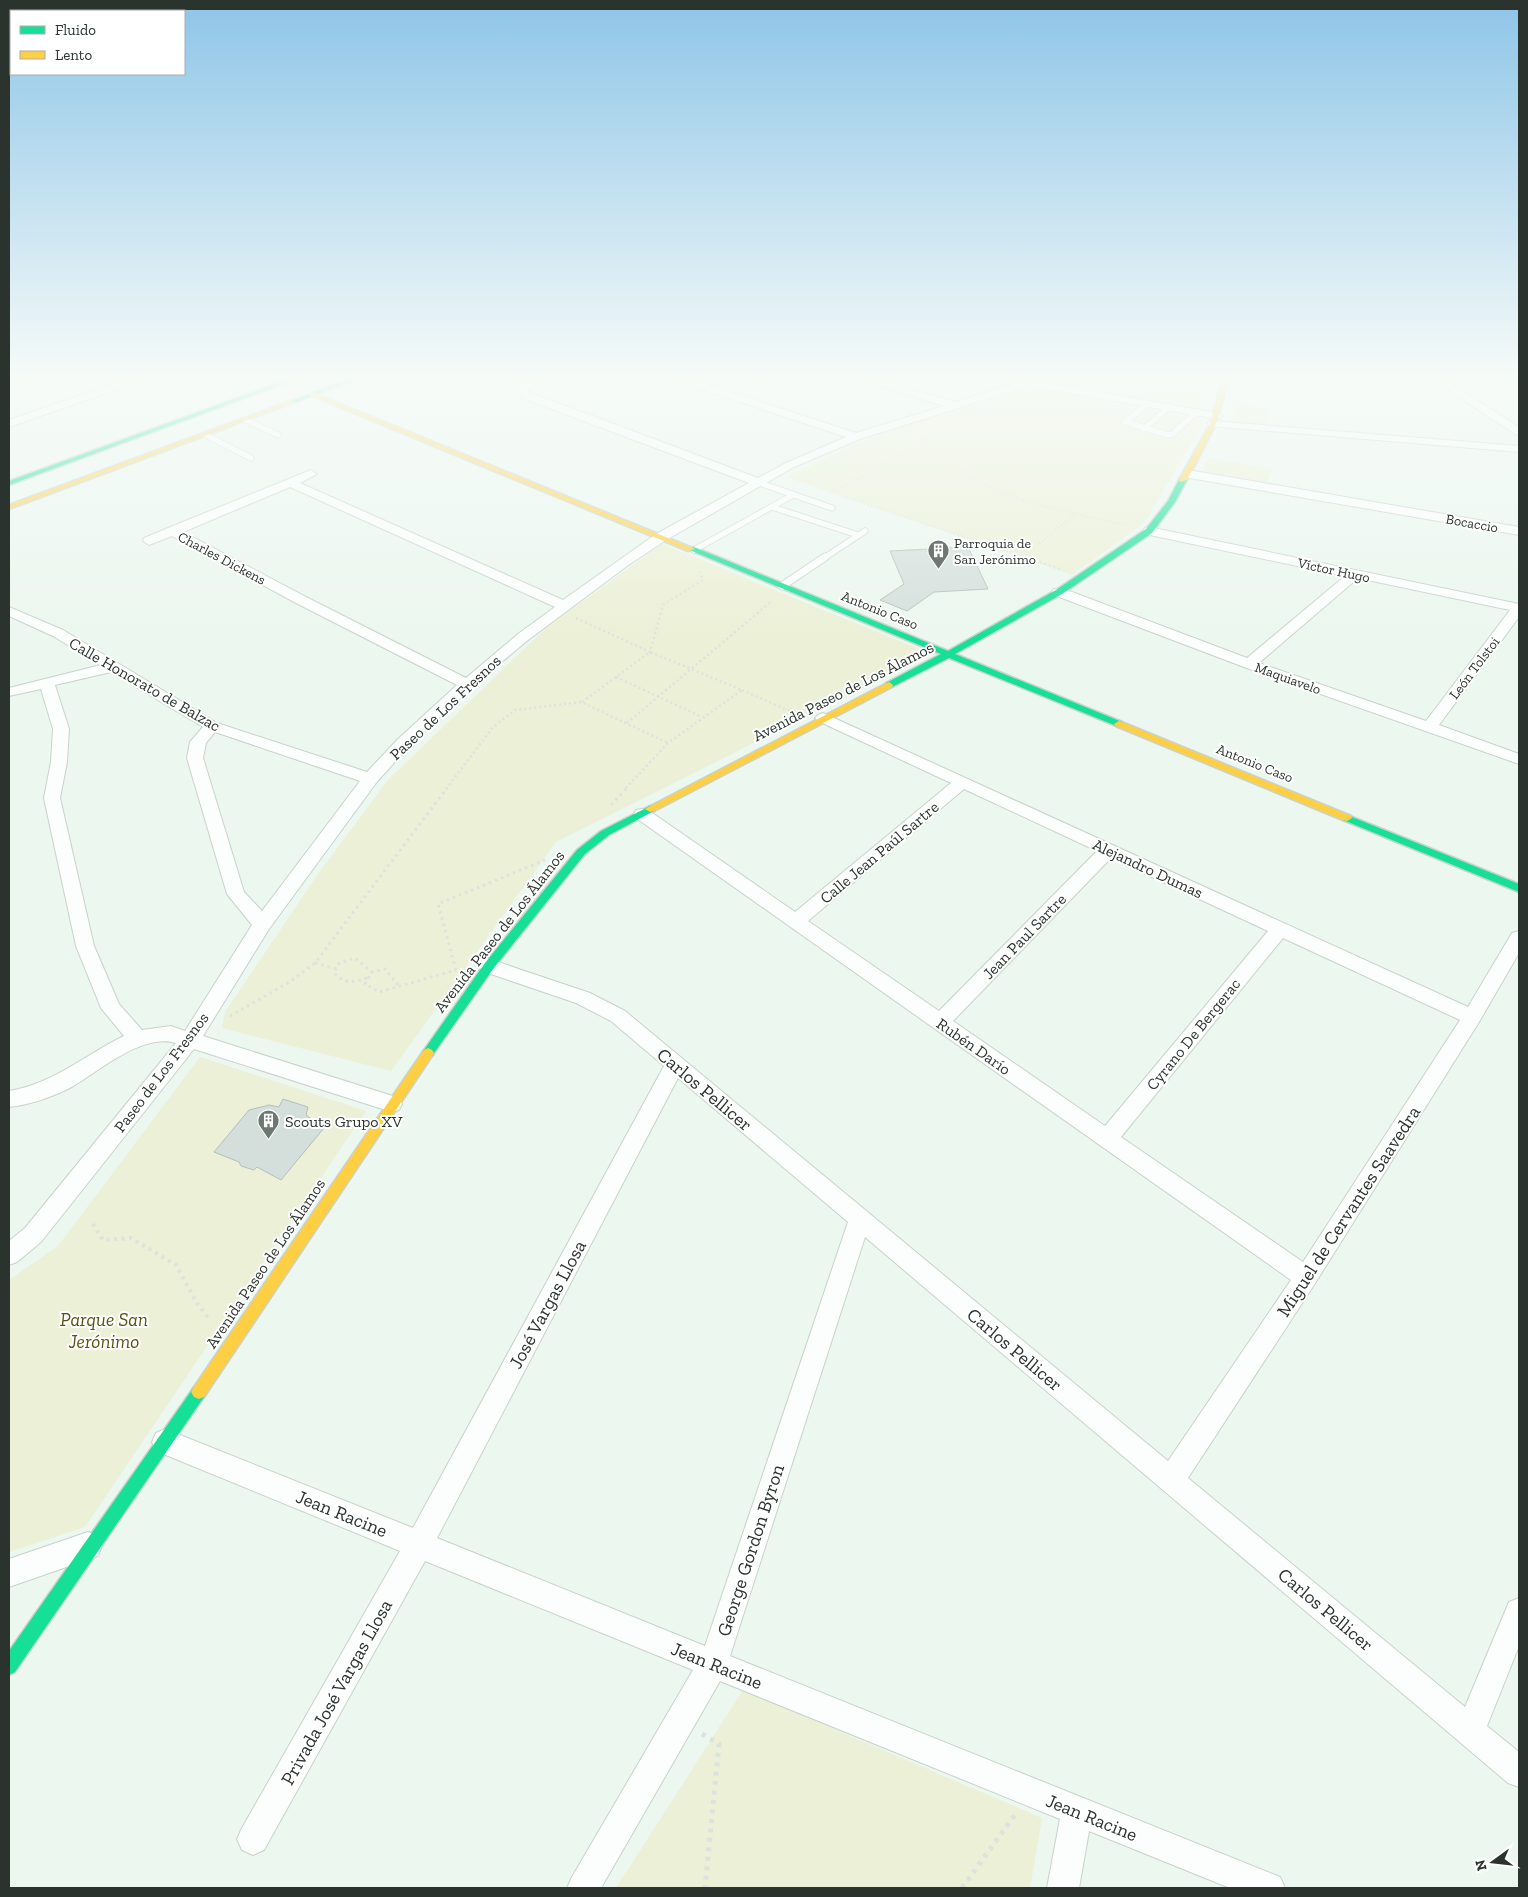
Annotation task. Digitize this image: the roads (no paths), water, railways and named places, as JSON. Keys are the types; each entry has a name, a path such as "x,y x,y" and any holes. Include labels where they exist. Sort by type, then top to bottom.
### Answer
{"street":[{"path":"9,483 65,463"},
{"path":"63,488 40,491 33,490 31,487 38,480 83,463"},
{"path":"9,507 132,463"},
{"name":"Antonio Caso","path":"479,463 1519,888"},
{"path":"704,463 757,482"},
{"name":"Paseo de Los Fresnos","path":"9,1255 33,1235 190,1040 262,924 370,779 404,742 467,684 564,606 661,537 757,482 796,463"},
{"name":"Avenida Paseo de Los Álamos","path":"11,1652 94,1543 165,1442 392,1104 489,966 581,852 605,833 949,654 1059,592 1149,531 1171,502 1194,463"},
{"path":"289,482 311,474"},
{"name":"Bocaccio","path":"1188,474 1519,531"},
{"path":"289,482 564,606"},
{"name":"Charles Dickens","path":"172,531 289,482"},
{"path":"149,541 172,531"},
{"name":"Charles Dickens","path":"172,531 301,600 467,684"},
{"name":"Víctor Hugo","path":"1149,531 1519,608"},
{"path":"1249,664 1354,575"},
{"name":"Maquiavelo","path":"1059,592 1249,664 1519,759"},
{"name":"León Tolstoi","path":"1429,728 1519,608"},
{"name":"Calle Honorato de Balzac","path":"9,611 58,633 212,726 370,779"},
{"path":"9,692 112,667"},
{"path":"47,683 61,729 59,762 52,798 85,946 111,1008 138,1038"},
{"name":"Alejandro Dumas","path":"820,720 963,782 1472,1017"},
{"path":"212,726 198,742 195,758 236,894 262,924"},
{"name":"Calle Jean Paúl Sartre","path":"796,921 963,782"},
{"name":"Rubén Darío","path":"642,814 1306,1278"},
{"name":"Jean Paul Sartre","path":"940,1022 1108,850"},
{"name":"Cyrano De Bergerac","path":"1107,1139 1280,929"},
{"name":"Miguel de Cervantes Saavedra","path":"1171,1480 1306,1278 1472,1017 1519,938"},
{"name":"Carlos Pellicer","path":"489,966 583,998 618,1016 1519,1772"},
{"path":"9,1099 40,1093 63,1082 138,1038 171,1034 392,1104"},
{"name":"José Vargas Llosa","path":"419,1544 675,1064"},
{"name":"George Gordon Byron","path":"583,1888 713,1664 860,1219"},
{"name":"Jean Racine","path":"165,1442 1269,1888"},
{"path":"9,1573 94,1543"},
{"name":"Privada José Vargas Llosa","path":"252,1839 419,1544"},
{"path":"1470,1730 1519,1612"},
{"path":"1063,1888 1077,1811"}],"lane":[{"path":"757,482 832,508"},
{"path":"694,550 792,495"},
{"path":"772,507 858,535"},
{"path":"785,588 865,531"}],"place":[{"name":"Parroquia de San Jerónimo","path":"938,570"},
{"name":"Scouts Grupo XV","path":"269,1140"}],"park label":[{"name":"Parque San Jerónimo","path":"104,1330"}]}
